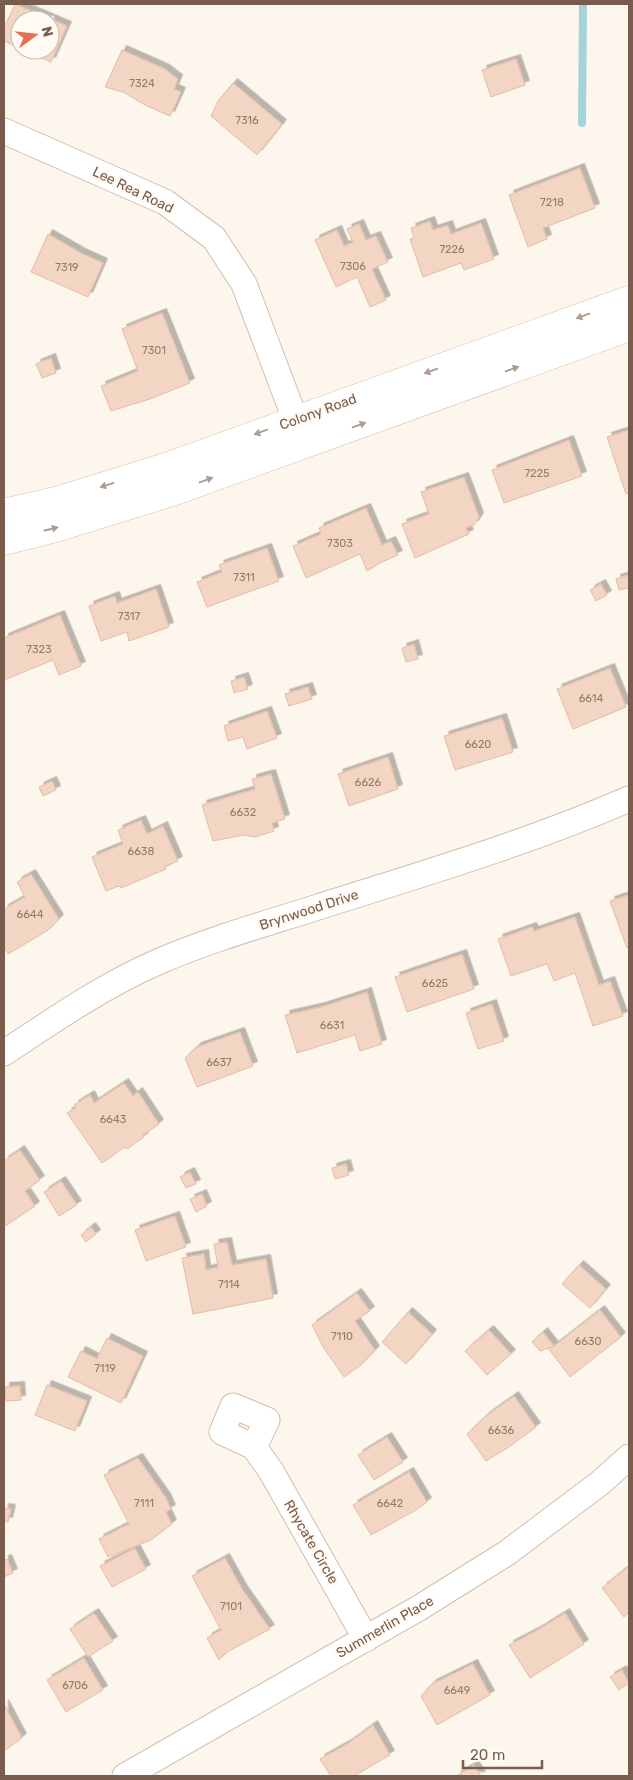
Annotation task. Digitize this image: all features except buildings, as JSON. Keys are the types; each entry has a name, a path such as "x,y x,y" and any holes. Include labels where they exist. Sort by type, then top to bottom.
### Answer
{"main road":[{"name":"Colony Road","path":"4,513 56,501 172,465 629,300"},
{"name":"Colony Road","path":"4,541 56,528 172,492 629,327"}],"street":[{"name":"Lee Rea Road","path":"4,131 165,202 214,238 244,284 305,445"},
{"name":"Brynwood Drive","path":"4,1053 74,1006 111,984 207,942 497,850 629,799"},
{"name":"Rhycate Circle","path":"254,1447 271,1471 366,1638"},
{"name":"Summerlin Place","path":"126,1776 419,1608 507,1553 600,1483 629,1457"}],"waterway":[{"path":"582,123 583,4"}]}
